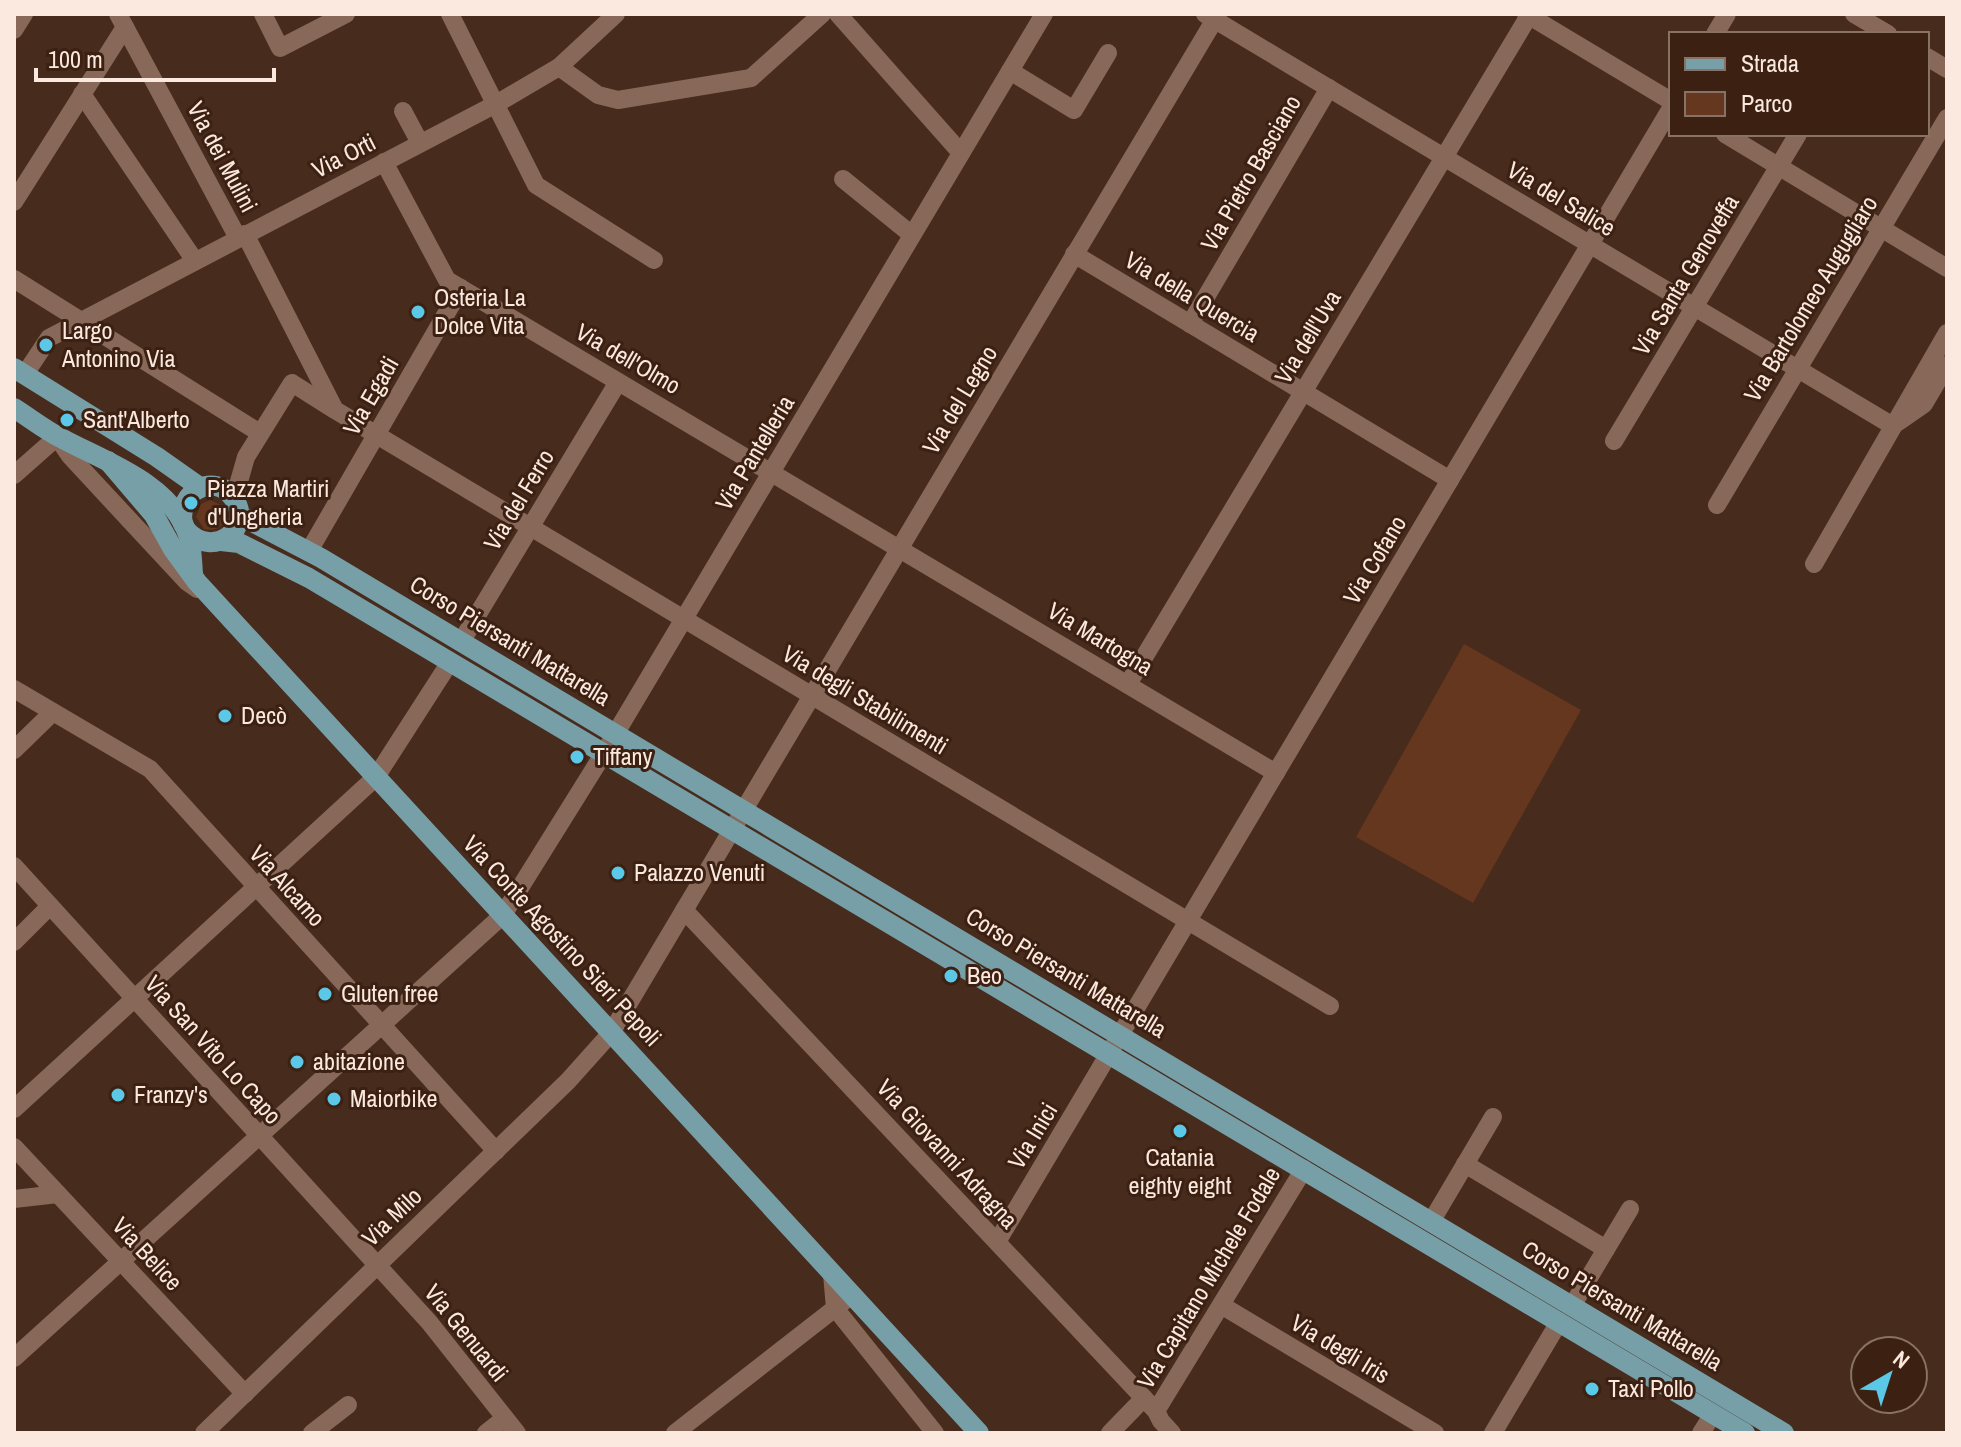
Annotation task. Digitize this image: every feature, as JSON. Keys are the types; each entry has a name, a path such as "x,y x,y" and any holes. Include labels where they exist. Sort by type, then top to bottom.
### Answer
{"main road":[{"path":"19,371 201,488 223,489 237,498 234,531 198,562 195,578"},
{"path":"14,408 108,461 160,496 185,528 200,541 218,542"},
{"name":"Via Conte Agostino Sieri Pepoli","path":"108,461 154,515 173,549 195,578 253,643 979,1433"},
{"path":"195,578 182,509 188,496 201,488"},
{"name":"Corso Piersanti Mattarella","path":"237,498 315,555 743,810 1304,1169 1784,1433"},
{"name":"Corso Piersanti Mattarella","path":"218,542 239,543 309,578 731,829 1431,1222 1745,1433"}],"street":[{"path":"14,30 24,14"},
{"path":"263,14 280,48 346,14"},
{"path":"450,14 536,185 654,260"},
{"name":"Via Orti","path":"19,371 49,338 80,320 496,104 559,67 616,14"},
{"path":"559,67 598,95 618,100 751,78 822,14"},
{"name":"Via Pantelleria","path":"14,1358 503,915 604,753 1044,14"},
{"path":"1716,32 1727,14"},
{"path":"1528,15 1669,100"},
{"name":"Via dell'Uva","path":"1128,684 1528,15"},
{"name":"Via del Salice","path":"1212,16 1893,426"},
{"name":"Via del Legno","path":"684,910 1212,16"},
{"path":"847,17 961,153"},
{"path":"17,192 82,94 121,20"},
{"name":"Via dei Mulini","path":"121,20 335,410"},
{"path":"1862,21 1884,32"},
{"path":"1010,71 1074,110 1108,53"},
{"path":"1929,58 1947,69"},
{"name":"Via Pietro Basciano","path":"1190,324 1329,88"},
{"path":"82,94 195,261"},
{"path":"403,111 420,143"},
{"name":"Via Cofano","path":"1114,1045 1669,111"},
{"name":"Via Bartolomeo Augugliaro","path":"1717,505 1947,118"},
{"path":"1728,136 1947,268"},
{"name":"Via Santa Genoveffa","path":"1614,441 1797,136"},
{"name":"Via dell'Olmo","path":"384,162 447,280 899,548"},
{"path":"843,179 912,235"},
{"name":"Via della Quercia","path":"1074,254 1450,480"},
{"path":"14,279 260,433 246,457 237,498"},
{"name":"Via Egadi","path":"315,555 321,529 461,288"},
{"path":"1814,564 1947,333"},
{"path":"1893,426 1924,404 1947,365"},
{"name":"Via del Ferro","path":"461,642 618,382"},
{"name":"Via degli Stabilimenti","path":"260,433 292,383 1330,1006"},
{"path":"14,475 49,430 187,582 213,598"},
{"name":"Via Martogna","path":"899,548 1276,773"},
{"path":"14,1109 376,777 450,662"},
{"name":"Via Alcamo","path":"14,689 150,769 496,1151"},
{"path":"14,750 53,712"},
{"name":"Via San Vito Lo Capo","path":"14,866 377,1265"},
{"path":"14,942 50,906"},
{"name":"Via Milo","path":"204,1433 568,1081 611,1033 684,910"},
{"name":"Via Giovanni Adragna","path":"684,910 1150,1405 1172,1433"},
{"name":"Via Inici","path":"997,1242 1114,1045"},
{"path":"1431,1222 1493,1117"},
{"name":"Via Belice","path":"14,1147 245,1394"},
{"path":"1465,1164 1606,1249"},
{"name":"Via Capitano Michele Fodale","path":"1110,1433 1150,1405 1221,1305 1304,1169"},
{"path":"14,1199 58,1194"},
{"path":"1493,1433 1630,1209"},
{"name":"Via Genuardi","path":"377,1265 429,1322 511,1426"},
{"path":"832,1274 835,1308 935,1433"},
{"path":"675,1433 852,1295"},
{"name":"Via degli Iris","path":"1221,1305 1435,1433"},
{"path":"907,1398 930,1380"},
{"path":"312,1433 348,1405"},
{"path":"1701,1433 1713,1414"},
{"path":"486,1433 511,1426"}],"green space":[{"path":"210,500 223,506 225,516 222,525 210,530 204,529 196,517 201,504"},
{"path":"1464,644 1581,710 1473,903 1356,837"}],"place":[{"name":"Osteria La Dolce Vita","path":"418,312"},
{"name":"Largo Antonino Via","path":"46,345"},
{"name":"Sant'Alberto","path":"67,420"},
{"name":"Piazza Martiri d'Ungheria","path":"191,503"},
{"name":"Decò","path":"225,716"},
{"name":"Tiffany","path":"577,757"},
{"name":"Palazzo Venuti","path":"618,873"},
{"name":"Beo","path":"951,976"},
{"name":"Gluten free","path":"325,994"},
{"name":"abitazione","path":"297,1062"},
{"name":"Franzy's","path":"118,1095"},
{"name":"Maiorbike","path":"334,1099"},
{"name":"Catania eighty eight","path":"1180,1131"},
{"name":"Taxi Pollo","path":"1592,1389"}]}
